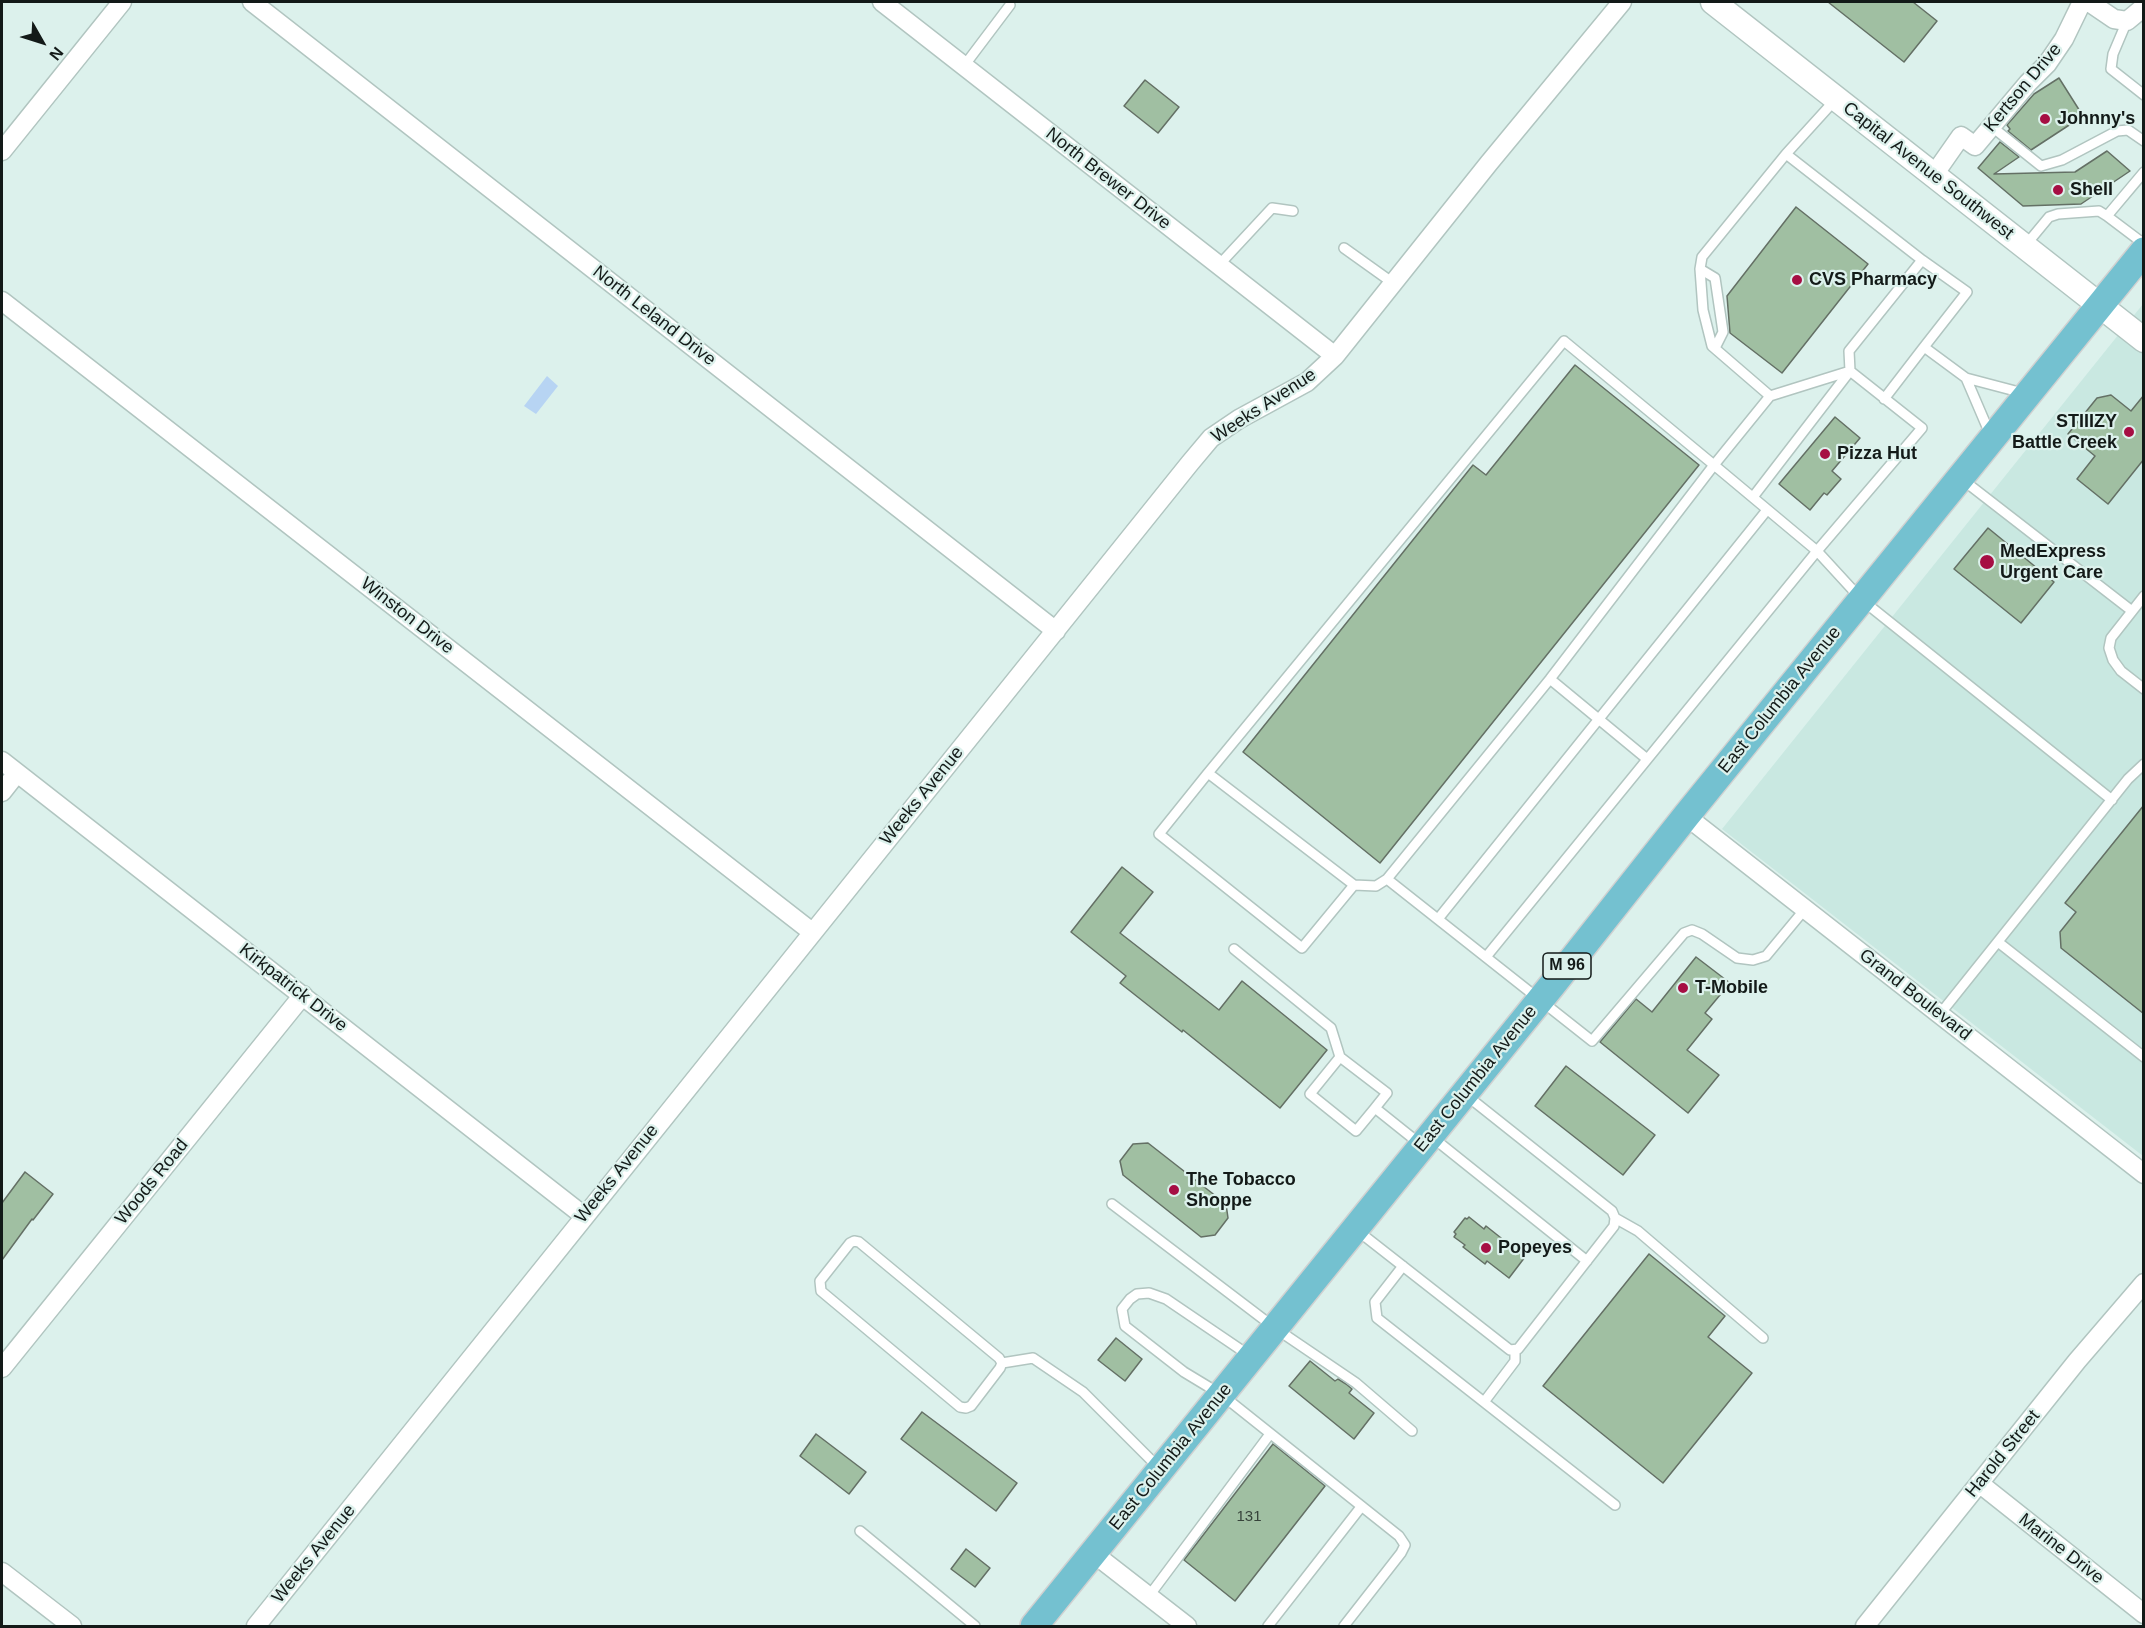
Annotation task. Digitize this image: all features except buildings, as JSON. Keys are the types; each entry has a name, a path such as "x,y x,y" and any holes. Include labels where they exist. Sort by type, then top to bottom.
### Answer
{"main road":[{"name":"Capital Avenue Southwest","path":"1713,2 2144,340"},
{"name":"M 96","path":"2100,307 2144,251"},
{"name":"East Columbia Avenue","path":"1034,1626 1686,816 2100,307"}],"street":[{"path":"2,151 122,2"},
{"name":"North Leland Drive","path":"252,2 1056,631"},
{"name":"North Brewer Drive","path":"882,2 1335,356"},
{"name":"Weeks Avenue","path":"256,1626 1190,462 1211,438 1239,419 1306,382 1335,356 1622,2"},
{"name":"Kertson Drive","path":"1933,176 1961,136 1975,146 2047,64 2064,39 2082,2"},
{"path":"2089,2 2114,19 2127,21 2144,7"},
{"name":"Winston Drive","path":"2,301 812,932"},
{"name":"Kirkpatrick Drive","path":"2,761 584,1216"},
{"path":"2,792 17,773"},
{"name":"Grand Boulevard","path":"1686,816 2144,1174"},
{"name":"Woods Road","path":"2,1368 303,995"},
{"name":"Harold Street","path":"1866,1626 2077,1361 2144,1283"},
{"name":"Marine Drive","path":"1979,1484 2144,1614"},
{"path":"1093,1553 1187,1626"},
{"path":"2,1572 72,1626"}],"lane":[{"path":"964,66 1010,5"},
{"path":"2127,21 2113,54 2111,69 2144,95"},
{"path":"1770,396 1712,346 1703,310 1700,269 1702,257 1786,154 1836,99"},
{"path":"1991,126 2016,148 2042,166 2062,160 2117,131 2128,130 2144,141"},
{"path":"1786,154 1922,260 1967,292 1884,399"},
{"path":"2107,216 2144,172"},
{"path":"1219,265 1272,208 1293,211"},
{"path":"2024,247 2049,217 2058,214 2099,211 2144,244"},
{"path":"1344,248 1393,283"},
{"path":"1753,497 1850,371 1849,351 1922,260"},
{"path":"1700,269 1715,278 1723,332 1714,348"},
{"path":"1354,885 1302,948 1159,834 1564,341 1817,551 1862,600 2112,800"},
{"path":"1924,347 1966,378 2028,394"},
{"path":"1208,773 1354,885 1376,886 1388,879 1550,679 1714,465 1770,396 1850,371"},
{"path":"1486,957 1817,551 1922,428 1850,371"},
{"path":"1966,378 1992,439"},
{"path":"1961,478 2132,611"},
{"path":"1438,919 1767,510"},
{"path":"2144,596 2111,638 2109,648 2113,660 2121,671 2144,689"},
{"path":"1550,679 1647,759"},
{"path":"1940,1014 2112,800 2144,764"},
{"path":"1388,879 1592,1041 1684,933 1692,930 1737,958 1753,960 1766,956 1805,909"},
{"path":"1998,942 2144,1057"},
{"path":"1234,949 1331,1028 1340,1057 1387,1093 1356,1131 1310,1094 1340,1057"},
{"path":"1465,1093 1612,1211 1615,1218 1614,1226 1515,1351 1515,1361 1484,1402"},
{"path":"1375,1108 1426,1141 1587,1261"},
{"path":"1112,1204 1275,1328 1356,1383 1412,1431"},
{"path":"1615,1218 1638,1231 1763,1338"},
{"path":"1355,1228 1509,1350 1515,1351"},
{"path":"859,1242 999,1358 1002,1363 971,1406 960,1407 821,1291 820,1281 850,1243 859,1242"},
{"path":"1403,1266 1375,1302 1377,1318 1615,1505"},
{"path":"1252,1358 1166,1299 1149,1293 1137,1294 1122,1309 1125,1326 1184,1372 1221,1395 1399,1536 1405,1545 1401,1553 1344,1626"},
{"path":"1002,1363 1033,1358 1083,1392 1161,1469"},
{"path":"1149,1596 1270,1434"},
{"path":"1268,1626 1361,1507"},
{"path":"860,1532 975,1626"}],"shaded area":[{"path":"2143,304 2143,1156 1722,829"}],"water":[{"path":"547,376 558,386 536,414 524,406"}],"place":[{"name":"Johnny's","path":"2045,119"},
{"name":"Shell","path":"2058,190"},
{"name":"CVS Pharmacy","path":"1797,280"},
{"name":"STIIIZY Battle Creek","path":"2129,432"},
{"name":"Pizza Hut","path":"1825,454"},
{"name":"MedExpress Urgent Care","path":"1987,562"},
{"name":"T-Mobile","path":"1683,988"},
{"name":"The Tobacco Shoppe","path":"1174,1190"},
{"name":"Popeyes","path":"1486,1248"}]}
